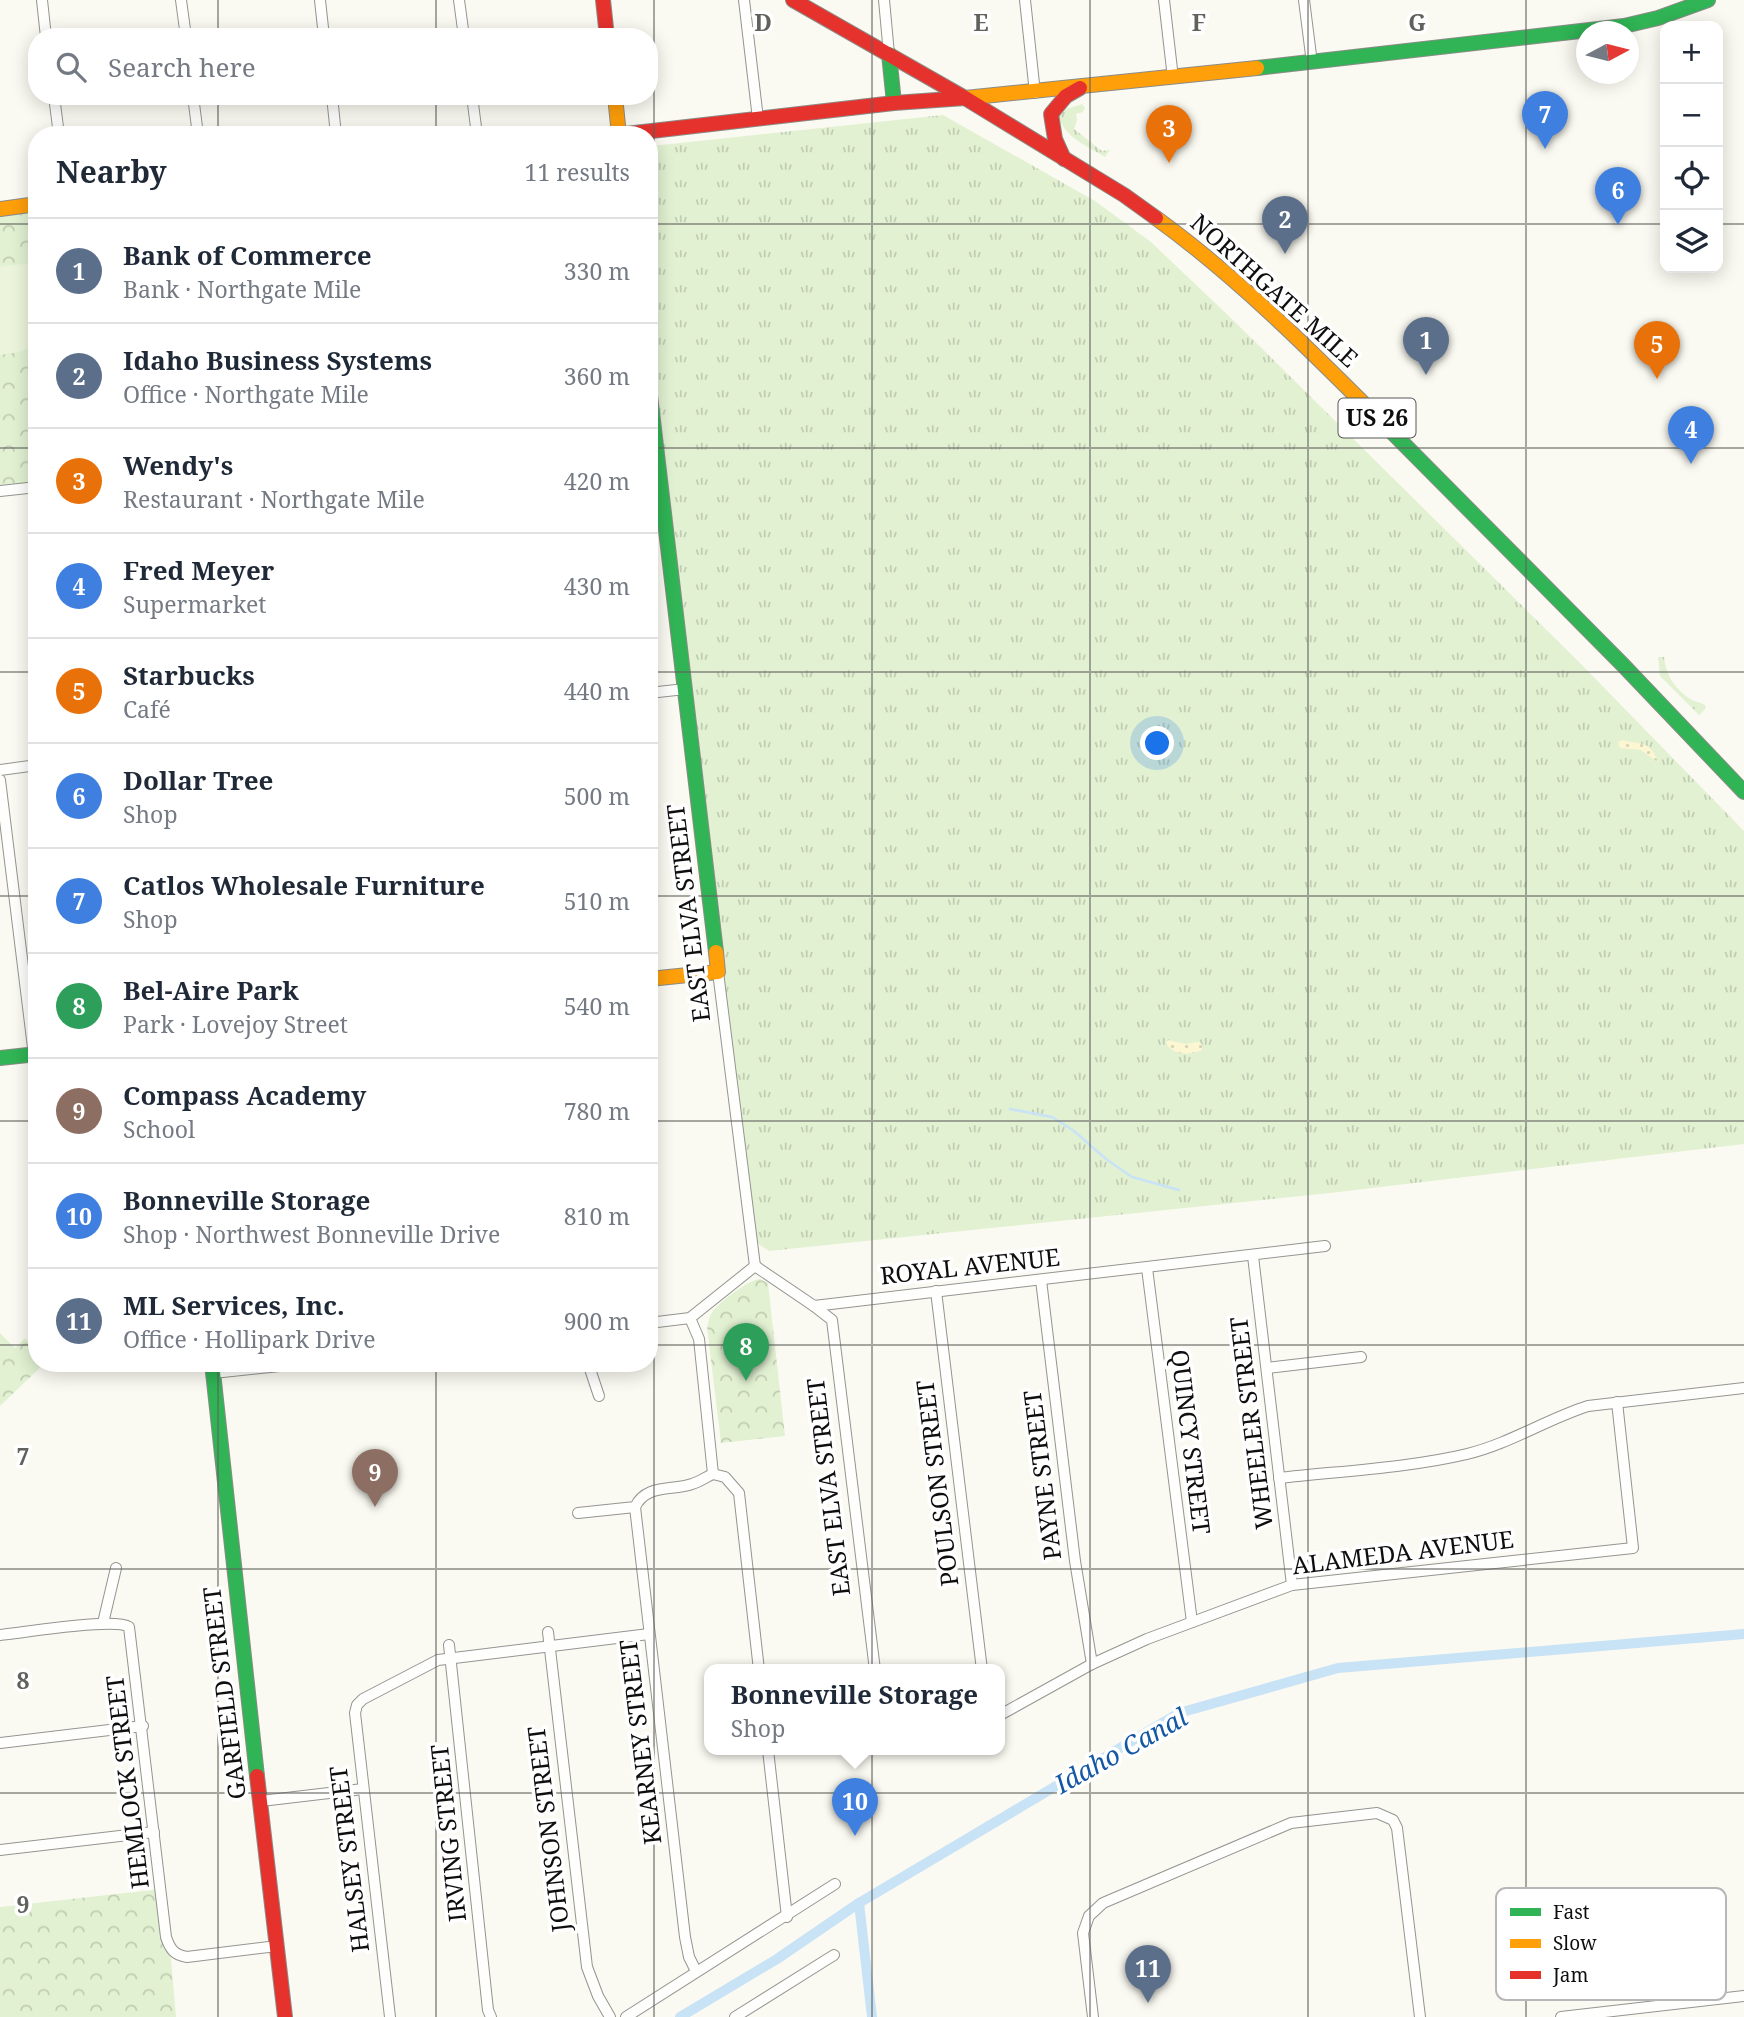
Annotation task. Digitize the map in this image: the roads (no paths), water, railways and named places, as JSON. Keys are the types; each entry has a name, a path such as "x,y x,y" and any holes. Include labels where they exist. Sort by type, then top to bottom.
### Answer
{"main road":[{"path":"603,0 606,28"},
{"name":"NORTHGATE MILE","path":"793,0 965,98 1124,195 1185,238 1276,318 1622,664 1744,792"},
{"path":"658,130 894,103 1035,93 1624,26 1658,18 1708,0"},
{"path":"888,54 894,103"},
{"path":"1064,159 1055,139 1051,114 1066,96 1080,88"},
{"path":"616,105 617,126"},
{"path":"0,209 28,205"},
{"name":"EAST ELVA STREET","path":"658,469 718,972"},
{"path":"658,978 718,972"},
{"path":"0,1058 28,1055"},
{"name":"GARFIELD STREET","path":"212,1372 285,2017"}],"street":[{"path":"42,0 46,28"},
{"path":"181,0 185,28"},
{"path":"320,0 323,28"},
{"path":"459,0 463,28"},
{"path":"744,0 758,119"},
{"path":"884,0 888,54"},
{"path":"1025,0 1035,93"},
{"path":"1164,0 1173,78"},
{"path":"1304,0 1312,62"},
{"path":"55,105 58,126"},
{"path":"194,105 197,126"},
{"path":"333,105 335,126"},
{"path":"473,105 476,126"},
{"path":"0,491 28,487"},
{"path":"658,692 685,689"},
{"path":"0,769 28,766"},
{"path":"0,780 28,999"},
{"name":"EAST ELVA STREET","path":"718,972 755,1266"},
{"name":"ROYAL AVENUE","path":"814,1306 1325,1246"},
{"name":"WHEELER STREET","path":"1254,1256 1292,1585"},
{"path":"658,1323 690,1318 755,1266 814,1306"},
{"name":"QUINCY STREET","path":"1147,1268 1192,1622"},
{"name":"PAYNE STREET","path":"1041,1280 1075,1561 1092,1664"},
{"name":"POULSON STREET","path":"936,1291 981,1664"},
{"name":"EAST ELVA STREET","path":"814,1306 832,1320 874,1664"},
{"path":"690,1318 699,1339 713,1474"},
{"path":"1267,1368 1362,1357"},
{"path":"590,1372 598,1396"},
{"path":"1279,1478 1469,1454 1567,1412 1588,1406 1744,1388"},
{"name":"ALAMEDA AVENUE","path":"1005,1712 1092,1664 1192,1622 1292,1585 1633,1548 1617,1402"},
{"path":"578,1513 635,1507 639,1499 648,1492 692,1484 713,1474 725,1477 738,1493 758,1664"},
{"name":"KEARNEY STREET","path":"635,1507 685,1937 689,1957 696,1970"},
{"path":"0,1635 103,1623 116,1568"},
{"name":"HEMLOCK STREET","path":"103,1623 121,1623 129,1627 143,1726 166,1937 170,1947 179,1956 277,1946"},
{"name":"JOHNSON STREET","path":"548,1632 587,1967 598,1996 610,2017"},
{"path":"451,1658 649,1634"},
{"name":"IRVING STREET","path":"449,1645 488,2010 491,2017"},
{"name":"HALSEY STREET","path":"390,2017 355,1713 357,1705 363,1699 438,1660 451,1658"},
{"path":"0,1743 143,1726"},
{"path":"769,1755 787,1917"},
{"path":"261,1801 363,1789"},
{"path":"1093,2017 1083,1933 1089,1916 1103,1903 1283,1825 1377,1813 1393,1820 1397,1828 1420,2017"},
{"path":"0,1850 154,1832"},
{"path":"626,2017 835,1884"},
{"path":"735,2017 834,1955"},
{"path":"1726,1998 1744,1996"},
{"path":"1561,2017 1709,2000"}],"waterway":[{"path":"1010,1109 1052,1117 1132,1177 1179,1190"},
{"name":"Idaho Canal","path":"680,2017 777,1959 859,1903 1179,1713 1338,1668 1744,1634"},
{"path":"859,1903 872,2017"}],"place":[{"name":"Catlos Wholesale Furniture","path":"1545,149"},
{"name":"Wendy's","path":"1169,163"},
{"name":"Dollar Tree","path":"1618,225"},
{"name":"Idaho Business Systems","path":"1285,254"},
{"name":"Bank of Commerce","path":"1426,375"},
{"name":"Starbucks","path":"1657,379"},
{"name":"Fred Meyer","path":"1691,464"},
{"name":"Bel-Aire Park","path":"746,1381"},
{"name":"Compass Academy","path":"375,1507"},
{"name":"Bonneville Storage","path":"855,1836"},
{"name":"ML Services, Inc.","path":"1148,2003"}]}
